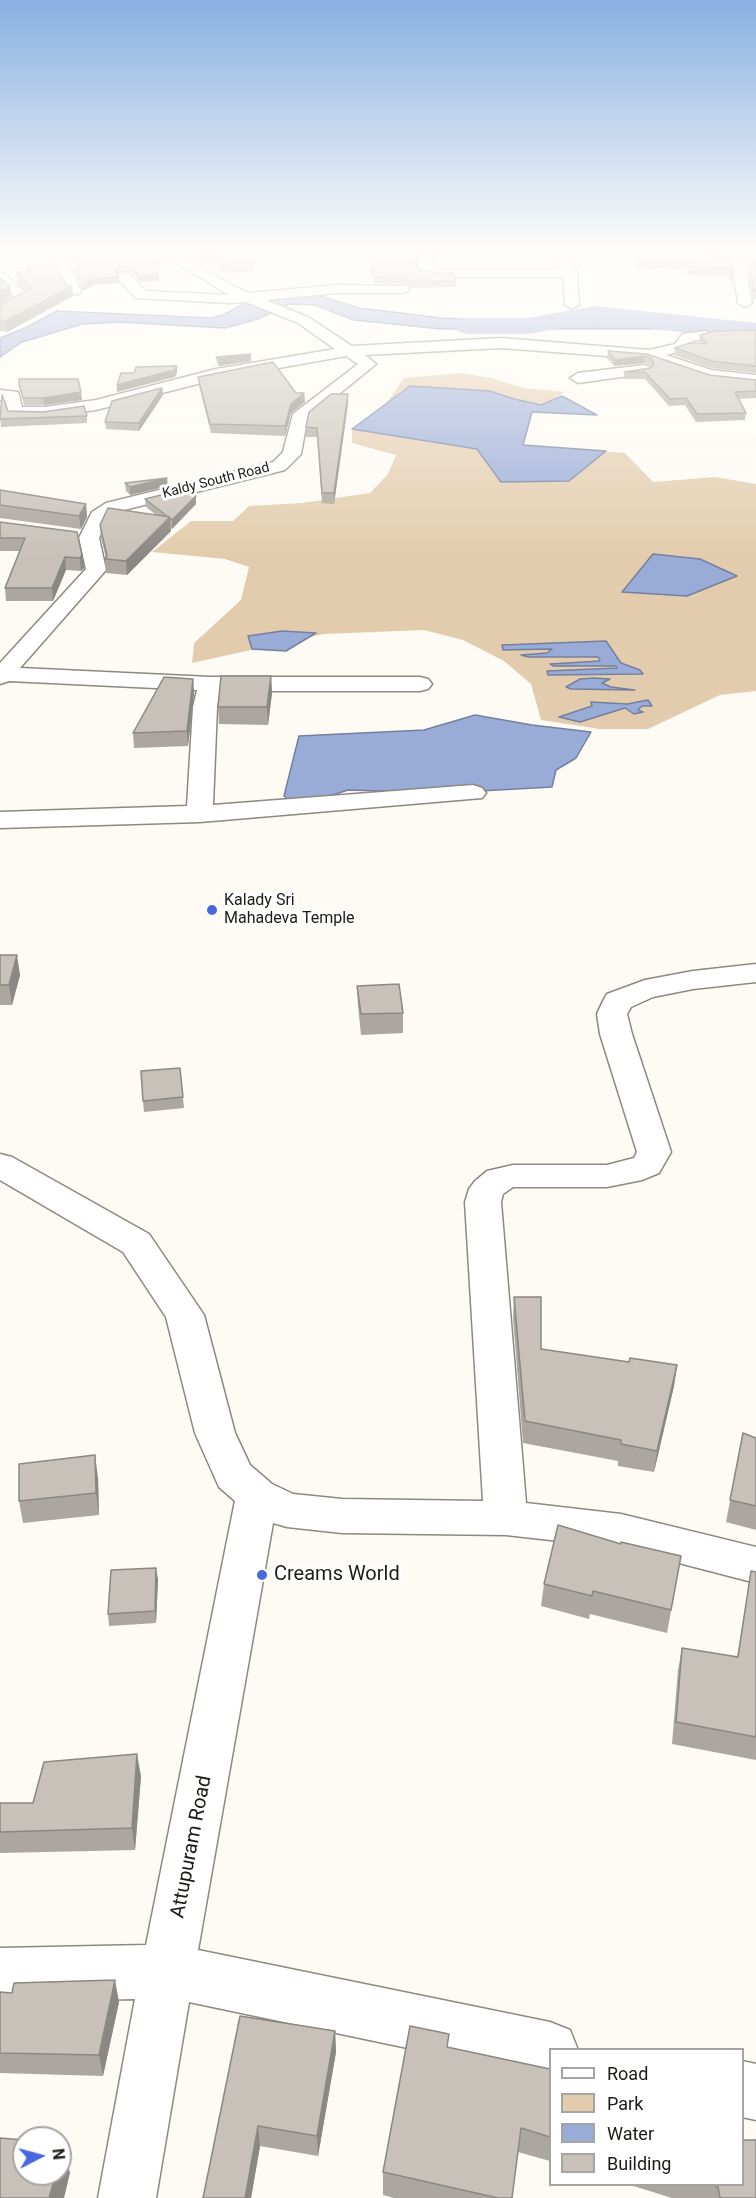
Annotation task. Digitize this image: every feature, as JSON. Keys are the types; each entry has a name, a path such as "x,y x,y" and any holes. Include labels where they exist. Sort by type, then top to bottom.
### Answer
{"street":[{"path":"0,395 12,395 15,412 75,408 216,374 335,354"},
{"name":"Kaldy South Road","path":"89,538 99,516 113,507 279,466 292,454 299,418 368,364 354,354"},
{"path":"631,354 649,355 709,375 756,380"},
{"path":"649,355 654,354"},
{"path":"578,378 634,370 684,367"},
{"path":"1,676 96,570 89,538 67,535"},
{"path":"1,676 210,684 420,684"},
{"path":"200,814 205,707 210,684"},
{"path":"0,820 200,814 473,794"},
{"path":"506,1518 483,1202 488,1190 499,1179 513,1176 607,1176 630,1172 646,1164 654,1152 616,1034 612,1014 618,1001 645,989 693,980 756,973"},
{"path":"0,1165 136,1243 185,1315 215,1433 234,1475 257,1496 287,1510 342,1516 506,1518 621,1532 756,1565"},
{"name":"Attupuram Road","path":"127,2198 257,1496"},
{"path":"0,1975 168,1971 549,2050"}],"green space":[{"path":"461,373 491,378 523,388 565,392 532,412 523,445 625,453 653,482 715,477 756,484 756,691 720,695 648,729 600,729 541,720 531,684 504,661 463,640 424,630 324,634 192,663 194,643 241,600 249,567 225,559 152,552 191,521 233,521 249,506 302,503 370,493 388,474 396,455 352,443 352,429 386,404 404,378"}],"water":[{"path":"410,386 490,391 541,405 562,396 597,415 532,412 523,445 606,451 569,481 501,482 477,449 352,429"},
{"path":"653,554 700,559 737,576 687,596 622,592"},
{"path":"282,631 316,633 286,651 252,649 248,636"},
{"path":"606,641 621,663 640,670 643,674 548,675 547,671 617,668 616,666 553,666 550,664 600,661 598,657 528,657 521,655 547,653 552,649 503,650 502,645"},
{"path":"580,679 610,679 602,683 611,687 635,690 566,687"},
{"path":"648,700 652,706 642,706 638,710 643,712 634,714 625,708 580,722 559,717 592,706 591,702 627,704"},
{"path":"475,715 591,732 576,758 556,770 552,787 444,793 348,790 296,807 284,796 299,736 424,730"}],"building":[{"path":"251,354 219,359 216,357"},
{"path":"610,354 647,354 709,375 756,380 756,391 735,392 746,413 697,414 686,398 670,399 645,372 624,372 651,368 654,364 651,358 644,356 614,360"},
{"path":"691,354 756,354 756,366 712,361"},
{"path":"273,362 296,393 304,393 291,404 285,426 210,424 198,377"},
{"path":"177,366 174,370 117,385 121,373 134,373 136,367"},
{"path":"19,379 78,379 81,392 43,398 23,398"},
{"path":"162,388 139,423 105,422 112,401"},
{"path":"331,394 348,394 334,493 322,493 317,428 306,427 309,412"},
{"path":"2,395 8,411 43,412 84,406 87,416 0,419"},
{"path":"167,478 130,487 125,483"},
{"path":"185,489 196,496 172,520 145,499"},
{"path":"0,490 86,504 79,516 0,505"},
{"path":"108,508 170,517 126,561 105,559 107,556 100,525"},
{"path":"0,522 77,532 82,555 80,558 65,557 52,588 5,588 25,538 0,538"},
{"path":"221,676 271,676 267,707 218,707"},
{"path":"164,677 193,679 187,731 133,733"},
{"path":"0,955 17,955 9,985 0,985"},
{"path":"399,984 403,1013 361,1014 357,986"},
{"path":"180,1068 183,1097 143,1101 141,1071"},
{"path":"514,1297 541,1297 541,1349 629,1362 630,1358 677,1365 657,1451 621,1444 621,1440 525,1421"},
{"path":"743,1433 756,1438 756,1506 730,1500"},
{"path":"95,1455 96,1493 19,1501 19,1464"},
{"path":"558,1525 621,1544 621,1542 681,1556 671,1610 593,1591 592,1596 544,1584"},
{"path":"156,1568 155,1611 108,1614 111,1570"},
{"path":"751,1571 756,1572 756,1737 676,1722 682,1648 738,1657"},
{"path":"137,1754 132,1828 0,1832 0,1803 33,1803 44,1762"},
{"path":"115,1980 99,2055 0,2053 0,1992 12,1993 14,1983"},
{"path":"240,2016 335,2031 317,2136 258,2126 245,2198 203,2198"},
{"path":"410,2026 449,2034 447,2047 549,2069 549,2137 521,2128 512,2198 498,2198 383,2172"},
{"path":"0,2138 12,2139 12,2186 52,2186 49,2198 0,2198"},
{"path":"744,2140 756,2140 756,2198 720,2198 718,2187 716,2186 744,2186"}],"place":[{"name":"Kalady Sri Mahadeva Temple","path":"212,910"},
{"name":"Creams World","path":"262,1575"}]}
